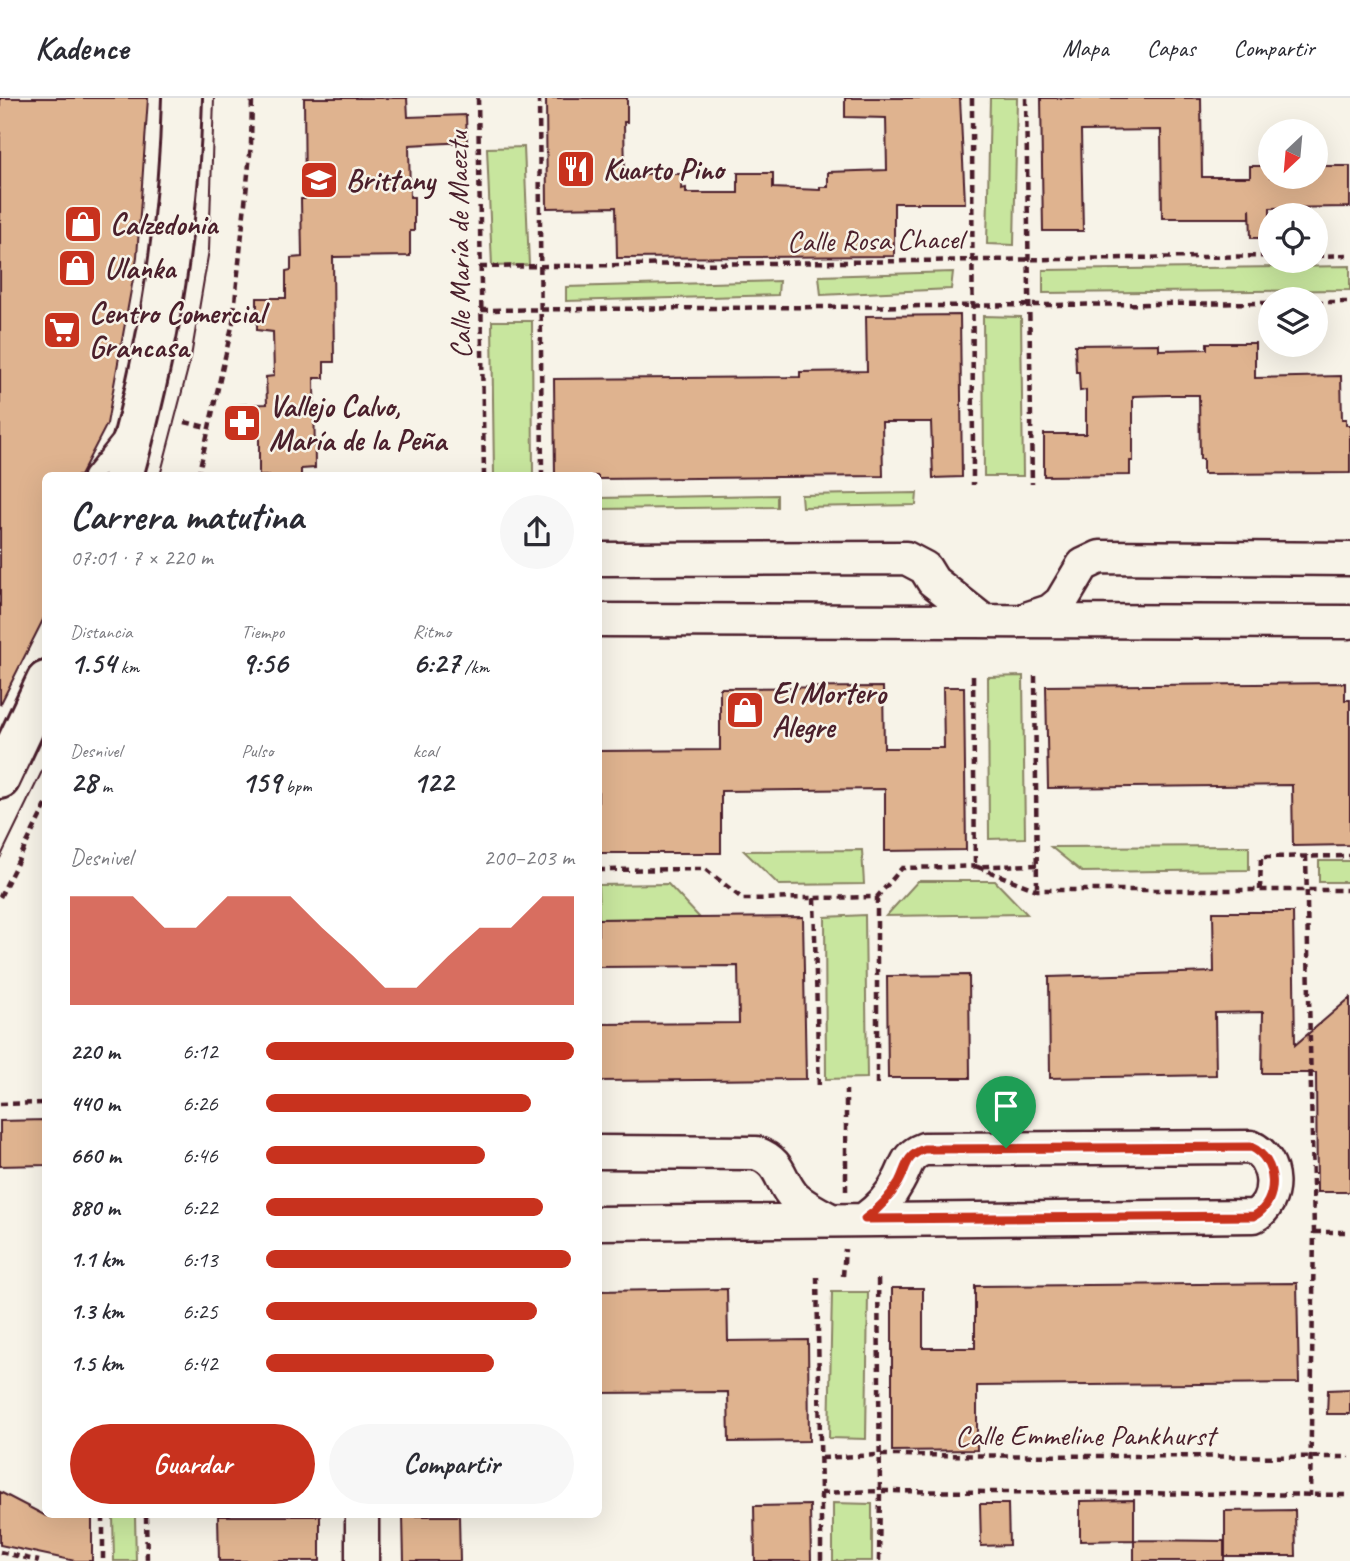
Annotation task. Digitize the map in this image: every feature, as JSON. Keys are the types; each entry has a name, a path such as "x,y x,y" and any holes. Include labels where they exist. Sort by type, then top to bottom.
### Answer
{"main road":[{"path":"124,472 162,309 181,147 182,98"},
{"path":"0,779 42,690"}],"street":[{"path":"1026,619 1050,611 1060,602 1083,565 1100,557 1350,559"},
{"path":"602,559 906,558 925,568 933,582 981,619"},
{"path":"1074,578 1073,597 1082,611 1098,620"},
{"path":"912,622 926,613 931,606 933,582"},
{"path":"602,620 912,622 1026,619 1350,622"},
{"path":"602,1152 756,1153 774,1162 780,1169 783,1182 796,1199 846,1214 945,1220 1254,1216 1262,1212 1268,1202 1272,1171 1262,1152 1251,1147 924,1149 907,1159 900,1180 878,1209 846,1214 741,1220 602,1223"},
{"path":"900,1180 913,1205 927,1214 945,1220"},
{"path":"741,1220 768,1210 783,1182"},
{"path":"362,1518 362,1561"}],"lane":[{"path":"95,472 138,420"}],"path":[{"path":"199,472 233,321 251,144 252,98"},
{"name":"Calle María de Maeztu","path":"478,98 484,472"},
{"path":"538,98 542,472"},
{"path":"972,98 973,485"},
{"path":"1026,98 1032,484"},
{"path":"1328,256 1350,255"},
{"name":"Calle Rosa Chacel","path":"480,267 1258,256"},
{"path":"1328,302 1350,302"},
{"path":"481,310 1258,303"},
{"path":"185,422 206,427"},
{"path":"973,676 975,866"},
{"path":"1035,676 1037,890"},
{"path":"0,897 42,813"},
{"path":"1306,855 1314,1232 1310,1496"},
{"path":"1260,890 1261,857 1350,856"},
{"path":"877,1089 877,897 902,868 1037,865"},
{"path":"975,866 1037,890 1350,890"},
{"path":"602,870 705,869 743,899 877,897"},
{"path":"814,898 819,1090"},
{"path":"846,1090 846,1214"},
{"path":"0,1104 42,1103"},
{"path":"1314,1232 1350,1233"},
{"path":"844,1276 845,1248"},
{"path":"878,1274 879,1561"},
{"path":"817,1277 821,1561"},
{"name":"Calle Emmeline Pankhurst","path":"821,1458 878,1455 1350,1457"},
{"name":"Calle Emmeline Pankhurst","path":"821,1493 880,1491 1350,1495"},
{"path":"103,1518 103,1561"},
{"path":"146,1518 146,1561"},
{"path":"0,1552 39,1561"}],"green space":[{"path":"990,98 1017,98 1014,245 987,244"},
{"path":"524,147 529,265 492,266 487,148"},
{"path":"1328,266 1350,266 1350,290 1328,290 1328,287 1258,287 1258,291 1043,293 1043,270 1258,267 1258,273 1328,273"},
{"path":"953,272 951,289 821,295 819,276"},
{"path":"779,281 778,295 566,301 566,287"},
{"path":"983,316 1021,317 1023,476 984,476"},
{"path":"492,321 532,321 533,472 494,472"},
{"path":"917,493 916,505 802,507 801,495"},
{"path":"777,495 777,507 602,509 602,498"},
{"path":"1023,676 1025,838 989,839 988,677"},
{"path":"1249,846 1249,870 1082,872 1051,847"},
{"path":"862,850 864,884 779,885 744,851"},
{"path":"1319,861 1350,861 1350,882 1319,882"},
{"path":"918,881 995,881 1027,914 886,916"},
{"path":"668,884 700,918 602,919 602,885"},
{"path":"865,915 867,1078 826,1079 825,917"},
{"path":"832,1292 868,1292 866,1439 829,1438"},
{"path":"833,1503 872,1504 872,1561 833,1561"},
{"path":"113,1518 135,1518 136,1561 114,1561"}],"building":[{"name":"Centro Comercial Grancasa","path":"0,98 148,98 137,257 107,424 82,472 42,472 42,622 0,705"},
{"path":"304,98 407,98 408,117 466,115 467,142 409,145 410,197 414,197 414,231 410,231 410,256 333,257 334,362 324,362 324,378 314,378 315,468 301,469 301,472 259,472 259,436 237,436 237,405 267,404 266,377 274,376 273,332 257,330 257,298 286,298 286,271 291,270 291,258 302,257 301,199 305,199"},
{"path":"546,98 627,98 627,122 624,122 625,174 682,174 681,189 686,188 686,193 738,193 738,173 773,173 773,188 820,190 820,187 828,187 828,172 887,170 886,118 845,117 845,98 960,98 965,203 894,203 894,256 617,258 616,207 547,208"},
{"path":"1041,98 1201,98 1202,177 1250,177 1250,166 1258,166 1258,189 1328,189 1328,166 1350,166 1350,207 1328,207 1328,203 1258,203 1258,238 1251,238 1250,208 1250,218 1162,218 1161,130 1081,131 1083,231 1043,231"},
{"path":"960,315 962,477 933,478 931,422 882,422 883,476 602,479 602,472 555,472 554,379 800,377 800,372 867,371 866,316"},
{"path":"1207,343 1255,343 1255,378 1341,376 1342,419 1346,419 1346,425 1350,425 1350,473 1203,474 1203,459 1200,459 1199,395 1167,395 1133,396 1133,461 1130,461 1130,475 1044,476 1044,434 1086,434 1086,390 1080,391 1075,345 1159,344 1159,350 1207,349"},
{"path":"1345,683 1345,700 1350,700 1350,845 1293,846 1292,785 1048,788 1046,686"},
{"path":"883,687 884,748 944,748 943,687 964,687 966,850 885,851 885,789 721,791 721,853 602,853 602,751 720,750 720,688"},
{"path":"1213,912 1293,912 1295,1045 1350,998 1350,1192 1317,1192 1316,1073 1262,1073 1263,1012 1215,1013 1216,1075 1050,1078 1049,977 1214,972"},
{"path":"803,917 806,1079 602,1081 602,1024 739,1023 738,966 602,967 602,919"},
{"path":"969,975 970,1078 888,1078 887,976"},
{"path":"42,1120 42,1165 0,1166 0,1121"},
{"path":"1297,1283 1299,1383 977,1386 977,1450 892,1451 892,1288 923,1288 923,1348 975,1348 975,1286"},
{"path":"727,1289 728,1341 808,1340 809,1441 729,1442 728,1392 602,1393 602,1291"},
{"path":"1350,1389 1350,1414 1327,1414 1328,1390"},
{"path":"0,1492 42,1514 42,1518 92,1518 92,1561 75,1561 0,1545"},
{"path":"1134,1500 1134,1540 1080,1541 1080,1501"},
{"path":"980,1504 1008,1504 1009,1545 981,1546"},
{"path":"810,1505 811,1561 755,1561 754,1506"},
{"path":"1295,1510 1296,1556 1225,1556 1225,1511"},
{"path":"218,1518 320,1518 320,1561 219,1561"},
{"path":"403,1518 459,1518 460,1561 404,1561"},
{"path":"1134,1540 1224,1541 1224,1561 1134,1561"}],"tram line":[{"path":"161,472 191,357 209,250 214,98"},
{"path":"0,858 42,771"}],"place":[{"name":"Kuarto Pino","path":"576,169"},
{"name":"Brittany","path":"319,180"},
{"name":"Calzedonia","path":"83,224"},
{"name":"Ulanka","path":"77,268"},
{"name":"Centro Comercial Grancasa","path":"62,330"},
{"name":"Vallejo Calvo, María de la Peña","path":"242,423"},
{"name":"El Mortero Alegre","path":"745,710"}],"route":[{"path":"1251,1147 1262,1152 1269,1161 1272,1171 1271,1190 1262,1212 1254,1216 865,1219 888,1197 900,1180 907,1159 914,1152 924,1149 1006,1148 1251,1147"}]}
